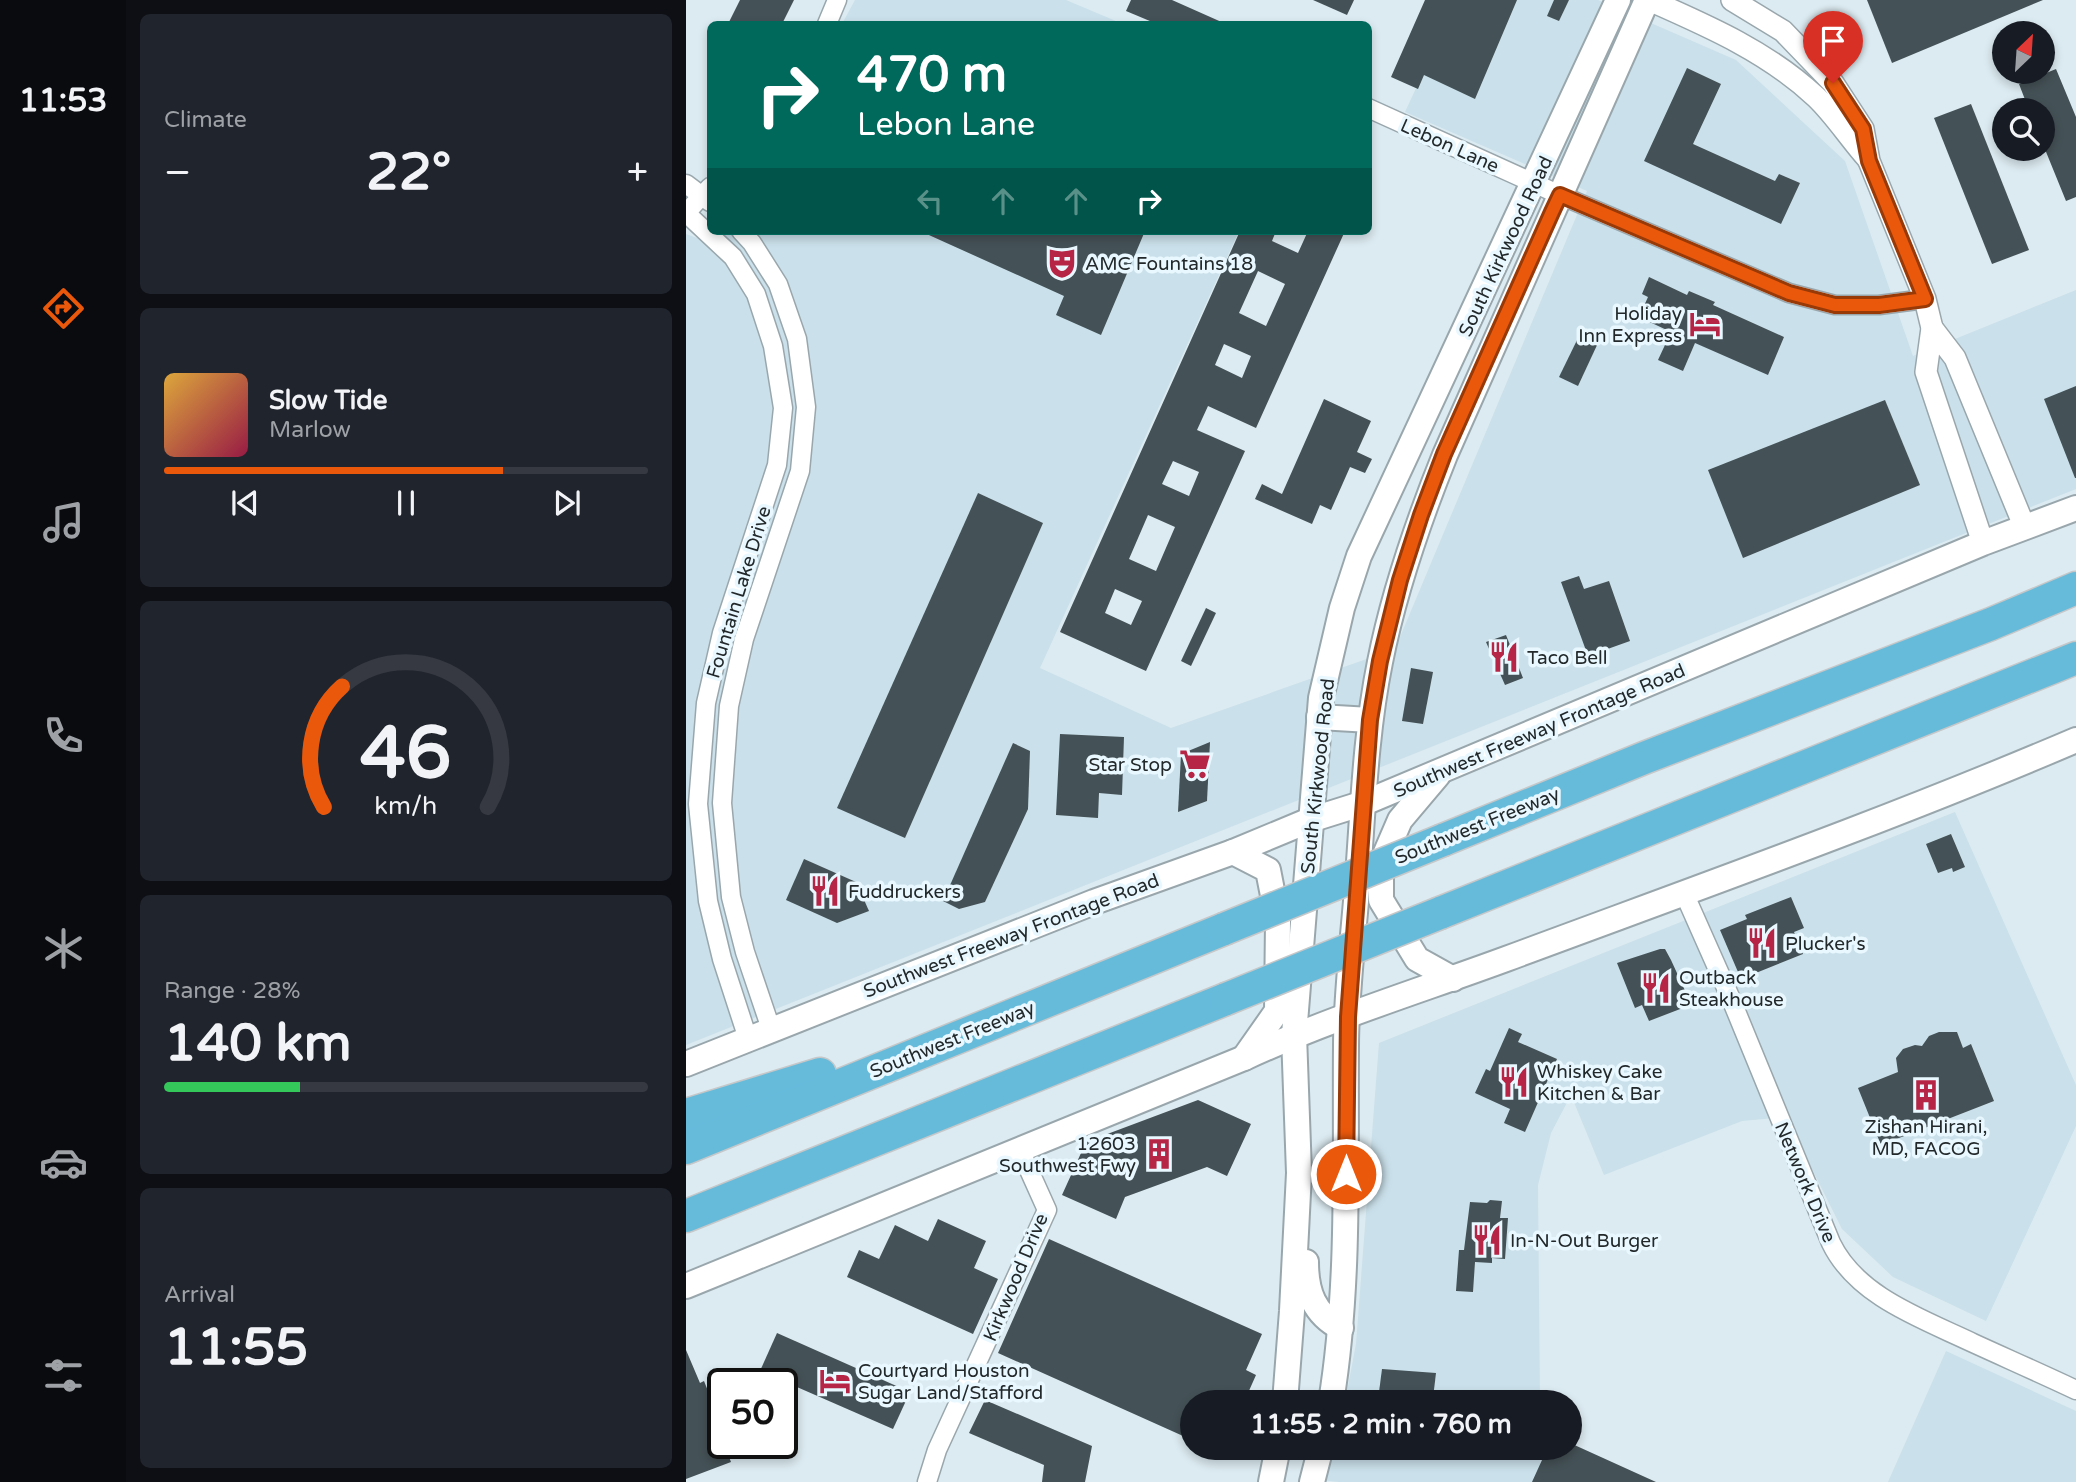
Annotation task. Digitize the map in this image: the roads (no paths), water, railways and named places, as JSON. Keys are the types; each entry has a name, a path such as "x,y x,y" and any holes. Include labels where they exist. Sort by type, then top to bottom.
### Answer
{"highway":[{"name":"Southwest Freeway","path":"686,1148 1643,758 1991,624 2076,588"},
{"path":"686,1216 2076,658"},
{"path":"686,1115 982,1027"}],"main road":[{"name":"South Kirkwood Road","path":"1286,1390 1299,1173 1294,1035 1310,820 1324,681 1342,608 1359,556 1618,0"},
{"name":"South Kirkwood Road","path":"1331,1390 1341,1328 1348,1017 1370,720 1380,661 1400,580 1444,454 1648,0"},
{"name":"Southwest Freeway Frontage Road","path":"686,1064 1094,902 1233,852 1310,820 1364,803 1983,543 2076,508"},
{"path":"1319,717 1370,720"},
{"path":"686,1286 1244,1059 1294,1035 1453,979 1955,792 2076,740"},
{"path":"1441,771 1400,820 1381,864 1381,900 1417,959 1453,979"},
{"path":"1233,852 1268,870 1278,921 1277,1011 1244,1059"},
{"path":"1297,1227 1306,1242 1306,1281 1312,1301 1328,1321 1341,1328"},
{"path":"1292,1311 1309,1317 1324,1338 1321,1390"},
{"path":"1271,1482 1275,1460"},
{"path":"1312,1482 1318,1460"}],"street":[{"path":"828,21 837,0"},
{"path":"1648,0 1715,28 1767,59 1816,98 1869,161"},
{"path":"1732,0 1783,31 1833,83 1863,129 1869,161 1925,299 1933,328 1955,358 2025,528"},
{"name":"Lebon Lane","path":"1372,110 1560,195 1789,293 1835,305 1879,305 1925,299"},
{"path":"686,184 707,194"},
{"path":"686,213 707,196"},
{"name":"Fountain Lake Drive","path":"686,213 707,233"},
{"name":"Fountain Lake Drive","path":"710,235 733,257 756,294 774,346 783,408 777,465 722,633 706,703 692,804 708,901 722,959 748,1039"},
{"name":"Fountain Lake Drive","path":"745,235 778,284 797,339 807,407 800,471 744,639 729,706 722,803 731,897 745,952 771,1029"},
{"path":"1933,328 1926,372 1983,543"},
{"path":"774,346 797,339"},
{"path":"752,543 774,551"},
{"path":"692,804 722,803"},
{"path":"694,828 723,827"},
{"name":"Network Drive","path":"1684,893 1731,999 1831,1243 1846,1267 1872,1291 1910,1313 2076,1390"},
{"name":"Kirkwood Drive","path":"927,1482 937,1450 1047,1210 1020,1150"}],"place":[{"name":"AMC Fountains 18","path":"1062,263"},
{"name":"Holiday Inn Express","path":"1705,324"},
{"name":"Taco Bell","path":"1504,657"},
{"name":"Star Stop","path":"1195,764"},
{"name":"Fuddruckers","path":"825,891"},
{"name":"Plucker's","path":"1762,943"},
{"name":"Outback Steakhouse","path":"1656,988"},
{"name":"Whiskey Cake Kitchen & Bar","path":"1514,1082"},
{"name":"Zishan Hirani, MD, FACOG","path":"1926,1095"},
{"name":"12603 Southwest Fwy","path":"1159,1154"},
{"name":"In-N-Out Burger","path":"1487,1240"},
{"name":"Courtyard Houston Sugar Land/Stafford","path":"835,1381"}]}
